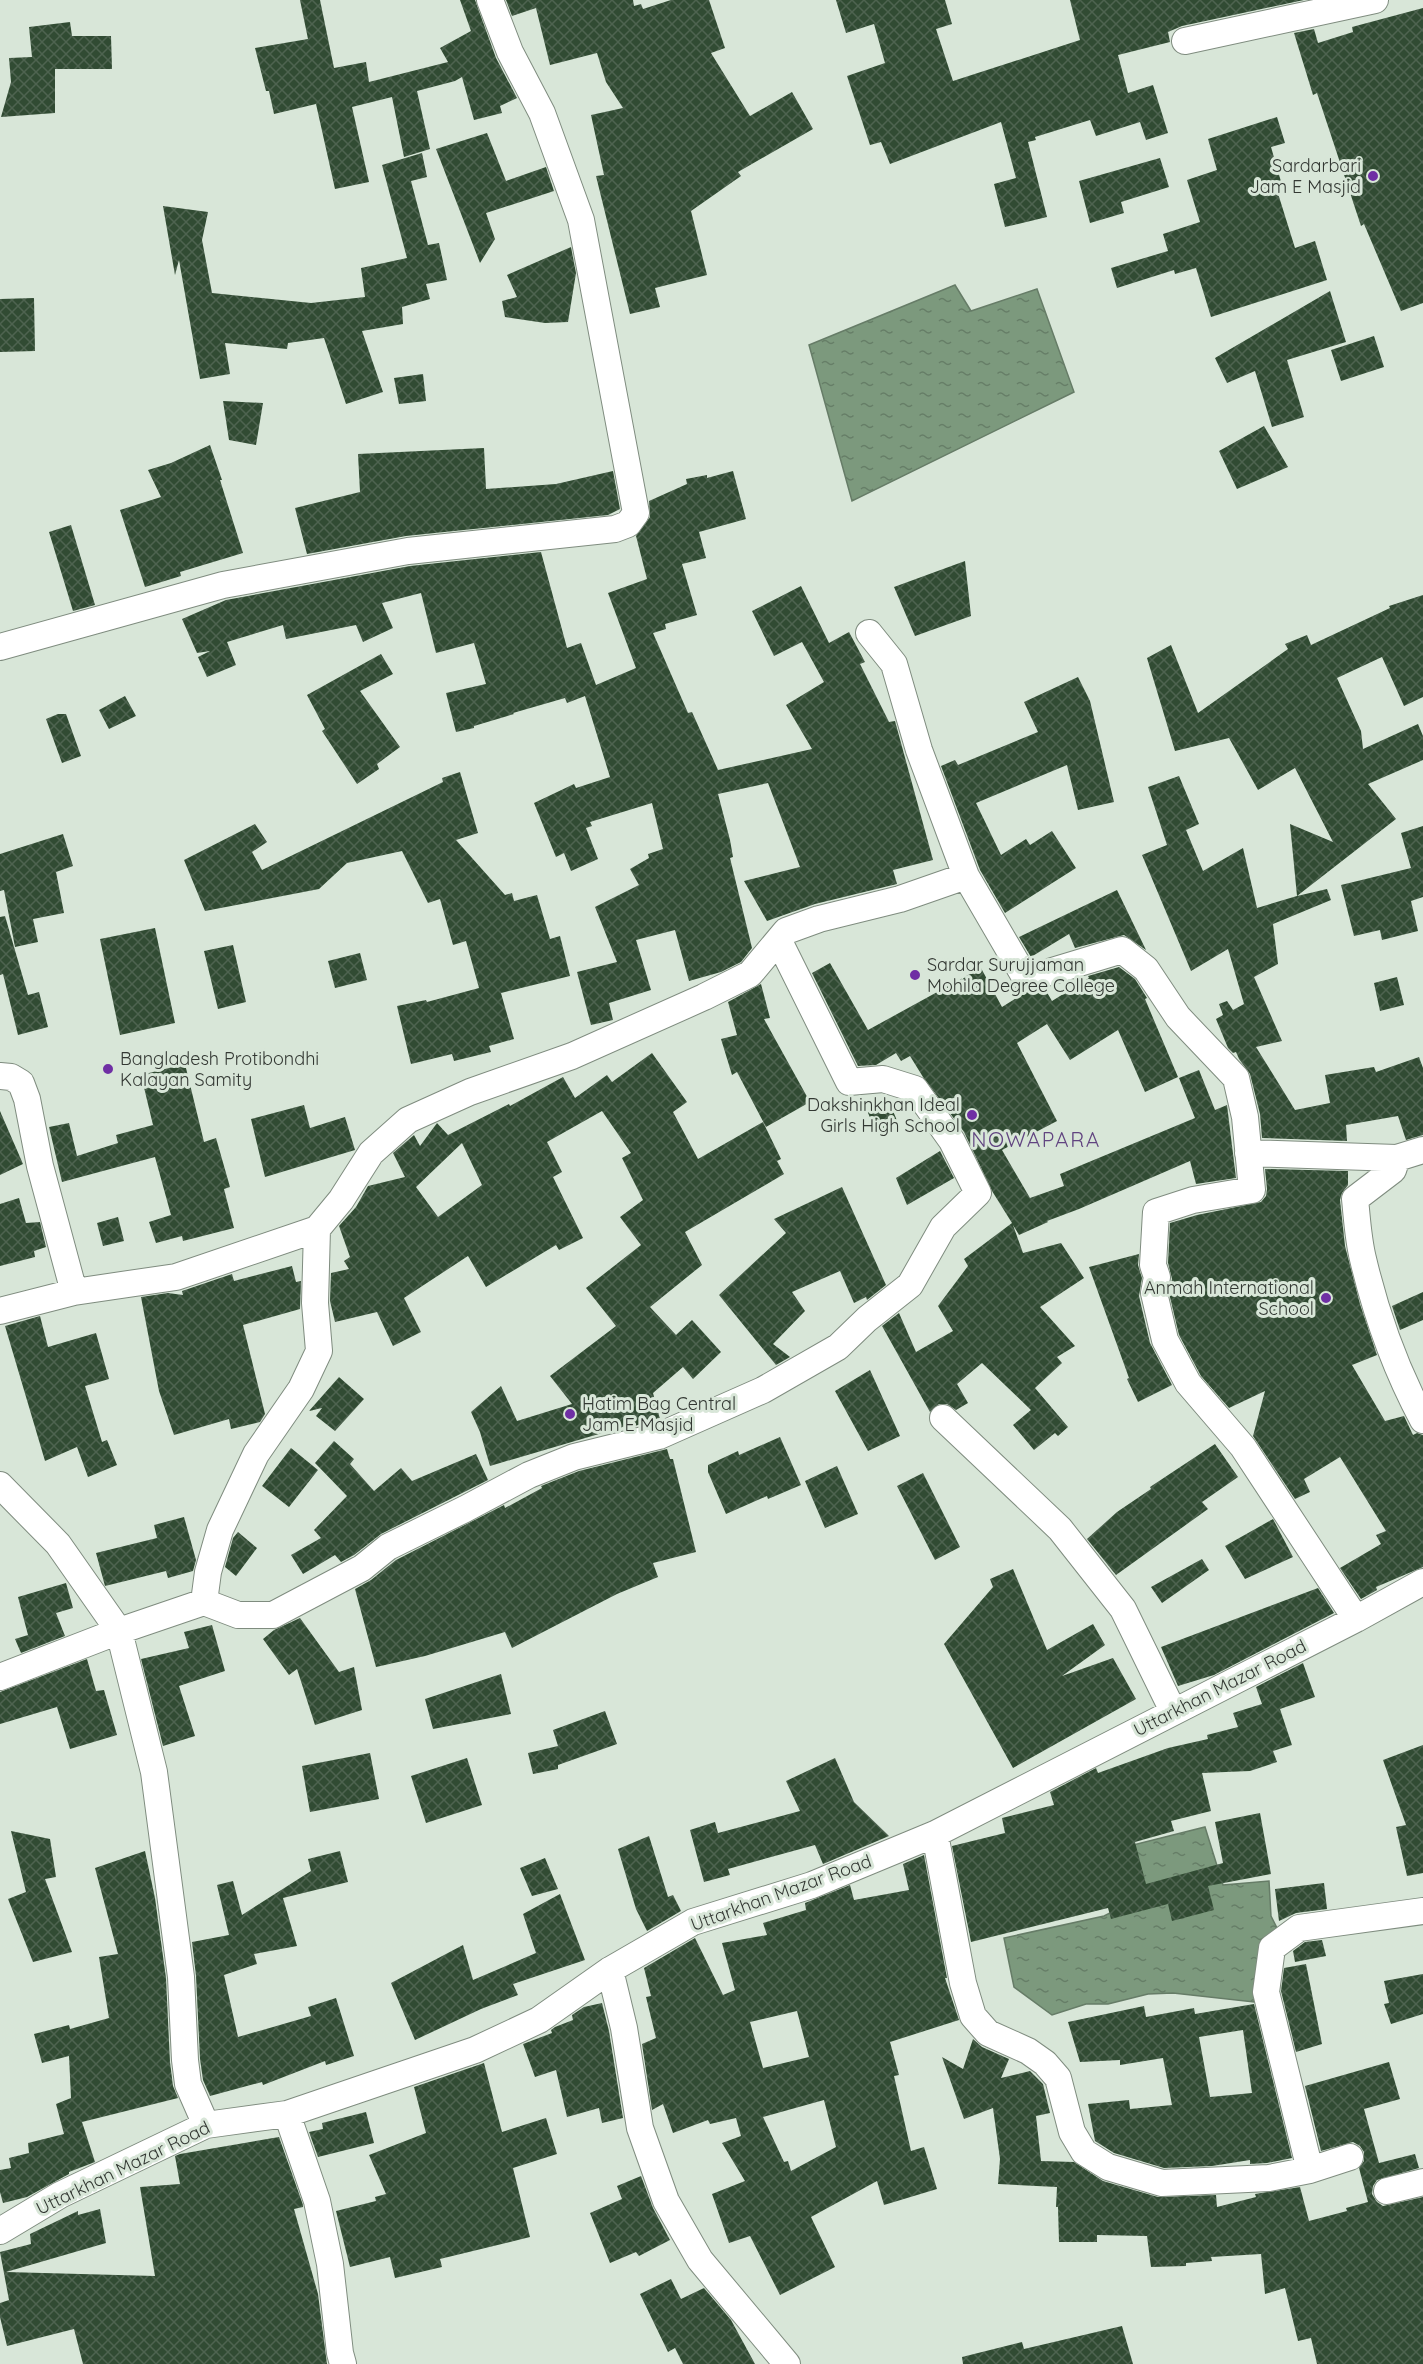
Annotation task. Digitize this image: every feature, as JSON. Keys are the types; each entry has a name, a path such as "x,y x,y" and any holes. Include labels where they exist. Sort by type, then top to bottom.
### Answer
{"street":[{"path":"0,647 223,585 408,551 615,529 628,524 636,513 580,220 542,113 510,52 490,0"},
{"path":"1185,41 1375,0"},
{"path":"868,633 894,664 919,750 966,876 1026,980 1122,950 1146,969 1178,1017 1236,1078 1245,1117 1252,1190 1192,1200 1156,1212 1153,1265 1157,1277 1154,1293 1157,1308 1165,1340 1188,1383 1243,1447 1356,1619"},
{"path":"0,1311 74,1292 176,1277 318,1229 341,1200 371,1153 408,1120 470,1092 572,1056 750,974 786,931 819,919 900,899 966,876"},
{"path":"0,1677 119,1631 204,1602 238,1615 273,1615 362,1568 388,1547 529,1475 574,1457 659,1436 763,1390 838,1347 867,1319 910,1285 943,1227 978,1193 952,1142 915,1089 883,1079 849,1082 779,941"},
{"path":"0,1076 11,1077 21,1083 27,1099 40,1166 74,1292"},
{"path":"1248,1153 1397,1158 1423,1150"},
{"path":"1397,1158 1393,1170 1355,1199 1362,1257 1382,1323 1407,1390 1423,1420"},
{"path":"204,1602 208,1572 225,1521 256,1454 301,1389 319,1351 315,1303 318,1229"},
{"path":"943,1418 1060,1529 1116,1600 1123,1609 1173,1711"},
{"path":"0,1485 58,1544 119,1631 154,1772 181,1977 188,2084 206,2125"},
{"name":"Uttarkhan Mazar Road","path":"0,2231 60,2195 206,2125 287,2114 475,2050 539,2020 610,1971 693,1922 812,1885 935,1834 1356,1619 1423,1582"},
{"path":"935,1834 963,1983 973,2016 988,2033 1028,2051 1045,2063 1058,2078 1072,2132 1084,2152 1108,2167 1162,2183 1269,2178 1310,2170 1350,2157"},
{"path":"1310,2170 1266,1992 1272,1948 1299,1928 1423,1911"},
{"path":"610,1971 624,2028 640,2128 666,2202 700,2260 787,2364"},
{"path":"287,2114 316,2201 330,2264 343,2364"},
{"path":"1387,2191 1423,2182"}],"water":[{"path":"955,285 971,311 1037,289 1074,392 852,501 809,345"},
{"path":"1205,1827 1223,1885 1269,1881 1271,1916 1282,1938 1258,1978 1254,2002 1173,1993 1148,1994 1108,2004 1086,2004 1052,2015 1014,1987 1004,1938 1104,1916 1138,1899 1129,1846"}],"building":[{"path":"300,0 320,0 334,68 366,62 369,82 448,62 440,48 471,31 460,0 475,0 496,58 517,98 500,106 502,113 474,120 462,77 417,91 430,149 404,157 392,97 352,107 369,182 335,189 316,104 274,114 255,48 308,39"},
{"path":"506,0 633,0 634,6 641,4 643,9 671,0 709,0 725,48 711,53 750,116 792,92 813,129 738,172 741,176 691,211 707,275 655,288 660,307 630,314 596,176 604,175 591,115 623,108 606,82 597,53 550,65 536,8 512,16"},
{"path":"836,0 945,0 952,24 936,29 953,81 1080,40 1070,0 1304,0 1182,26 1168,32 1170,42 1118,55 1128,93 1153,85 1168,133 1146,140 1140,122 1096,136 1090,120 1035,137 1036,140 1028,142 1047,217 1005,227 994,184 1016,178 1001,122 890,164 881,142 870,145 847,76 885,63 874,24 846,33"},
{"path":"1423,8 1423,303 1401,311 1364,224 1361,226 1317,93 1313,95 1294,33 1314,29 1318,43 1353,32 1352,27"},
{"path":"70,22 72,36 111,36 112,69 55,69 55,113 1,117 11,82 9,58 32,57 29,27"},
{"path":"1277,117 1285,143 1271,147 1282,185 1276,187 1295,248 1315,241 1327,280 1211,317 1196,268 1175,274 1174,270 1117,288 1111,268 1168,251 1163,234 1200,222 1187,180 1217,170 1208,139"},
{"path":"487,133 506,181 546,167 554,191 486,213 495,239 480,263 436,149"},
{"path":"422,153 427,177 411,181 428,245 439,243 447,280 426,284 430,299 402,307 403,324 362,331 383,392 346,404 324,338 288,343 287,349 225,343 230,374 200,379 179,260 175,275 163,206 208,212 202,240 212,293 311,303 365,297 361,268 407,258 382,165"},
{"path":"1160,158 1169,187 1121,202 1124,213 1090,223 1079,181"},
{"path":"571,247 576,273 568,322 545,323 505,317 502,301 517,297 507,275"},
{"path":"1330,291 1346,342 1287,360 1304,417 1272,427 1255,371 1227,383 1215,358"},
{"path":"34,298 35,351 0,352 0,299"},
{"path":"1374,336 1384,367 1341,381 1331,350"},
{"path":"423,374 426,401 399,404 394,378"},
{"path":"223,401 263,403 256,445 229,440"},
{"path":"1264,426 1288,467 1237,489 1219,451"},
{"path":"210,445 243,553 180,572 181,576 145,587 120,510 161,497 148,470 171,463"},
{"path":"484,448 486,489 556,484 613,471 620,509 608,515 406,536 307,554 295,508 360,492 358,454"},
{"path":"733,471 746,519 699,532 706,558 682,564 697,615 665,624 666,629 653,633 688,713 692,712 718,770 812,749 786,705 824,682 802,642 774,656 752,611 801,586 829,643 849,632 865,662 860,664 889,722 895,721 933,860 893,870 897,884 815,904 767,921 744,881 800,867 768,783 718,794 730,840 733,857 730,858 752,948 741,962 721,972 689,981 675,930 636,940 651,990 609,1003 613,1020 591,1025 577,972 617,962 595,907 639,885 630,869 649,858 648,854 663,849 652,803 590,822 592,826 586,828 598,859 571,871 564,853 556,857 534,803 574,784 576,788 610,777 585,696 567,703 565,698 456,732 446,693 486,684 474,643 436,653 421,593 382,603 393,628 363,642 356,625 286,639 283,625 227,642 236,665 207,677 198,657 210,651 197,653 182,619 226,600 410,566 541,552 567,648 581,643 596,685 636,668 608,593 647,579 636,536 650,517 649,501 687,484 686,479 707,475 707,478"},
{"path":"71,525 95,605 73,611 49,532"},
{"path":"965,561 971,616 915,636 894,587"},
{"path":"1423,595 1423,697 1404,706 1382,657 1337,678 1361,731 1363,749 1418,724 1423,736 1423,760 1368,784 1396,819 1297,896 1290,824 1333,842 1295,768 1258,790 1229,738 1175,751 1147,658 1171,645 1198,713 1288,649 1285,644 1307,635 1311,645 1390,608 1389,606"},
{"path":"381,654 393,674 360,691 400,747 377,764 379,769 357,784 322,731 325,729 307,695"},
{"path":"1078,677 1090,701 1114,802 1078,810 1067,765 976,803 1001,855 1026,839 1030,845 1052,831 1076,868 1005,913 980,870 941,766 955,760 958,765 1038,732 1024,702"},
{"path":"125,696 136,716 109,729 99,710"},
{"path":"58,714 66,714 81,756 62,763 46,719"},
{"path":"460,772 478,833 456,840 505,895 512,893 514,901 537,895 550,939 560,936 570,976 501,993 514,1039 489,1046 491,1052 454,1061 452,1054 411,1064 397,1006 426,1000 427,1002 479,988 466,941 453,945 440,899 428,903 402,851 347,863 319,889 205,911 184,860 255,824 267,842 252,852 262,870 443,782 442,778"},
{"path":"1179,776 1199,824 1186,830 1203,871 1243,848 1257,908 1327,889 1331,900 1273,924 1278,964 1254,977 1282,1041 1256,1047 1295,1110 1330,1103 1325,1075 1374,1067 1376,1072 1419,1057 1423,1068 1423,1135 1406,1140 1398,1116 1346,1125 1347,1141 1262,1138 1260,1114 1250,1074 1236,1052 1233,1053 1228,1048 1216,1019 1223,1015 1219,1004 1227,1001 1233,1010 1244,1004 1228,949 1191,971 1142,855 1167,845 1148,787"},
{"path":"1423,826 1423,897 1411,901 1418,931 1382,940 1380,930 1354,936 1341,885 1411,868 1401,833"},
{"path":"63,834 73,866 56,872 64,913 33,919 38,942 15,947 4,890 0,891 0,854"},
{"path":"1117,890 1146,950 1124,935 1075,948 1069,934 1031,957 1019,937"},
{"path":"5,916 28,995 39,992 48,1027 18,1035 3,974 0,975 0,917"},
{"path":"155,928 175,1023 120,1035 100,939"},
{"path":"233,945 246,1002 218,1009 204,951"},
{"path":"360,953 367,980 335,988 328,961"},
{"path":"830,963 868,1030 981,968 1002,1007 1023,994 1045,989 1052,1001 1089,978 1088,976 1119,967 1135,979 1147,998 1145,999 1178,1077 1145,1092 1118,1030 1070,1060 1047,1024 1017,1043 1057,1121 1002,1150 1030,1198 1064,1186 1060,1174 1195,1118 1179,1078 1199,1070 1215,1110 1227,1105 1236,1178 1196,1184 1190,1161 1019,1235 1013,1225 1023,1253 1061,1243 1084,1278 1040,1307 1075,1346 1057,1357 1062,1363 1035,1388 1068,1427 1058,1436 1055,1433 1034,1450 1013,1425 1031,1410 982,1363 957,1384 968,1403 956,1410 947,1404 939,1404 930,1412 882,1326 899,1313 916,1352 953,1331 938,1306 968,1266 964,1259 1012,1223 992,1191 964,1132 910,1056 901,1061 896,1053 876,1065 858,1066 812,973"},
{"path":"1397,977 1404,1005 1380,1011 1374,983"},
{"path":"761,984 770,1018 764,1019 810,1102 766,1127 737,1072 732,1075 721,1039 737,1035 728,1002"},
{"path":"652,1053 687,1102 673,1112 698,1159 763,1122 781,1159 777,1161 784,1174 685,1232 702,1265 650,1307 676,1335 692,1320 721,1352 693,1379 683,1367 653,1393 660,1419 627,1428 626,1426 490,1466 480,1432 471,1412 501,1386 517,1421 572,1404 550,1376 616,1326 586,1288 641,1245 620,1217 643,1200 622,1158 631,1153 602,1111 547,1142 562,1172 553,1177 583,1238 559,1250 556,1245 486,1287 468,1256 404,1298 421,1332 393,1346 377,1312 335,1322 330,1301 331,1273 349,1269 344,1261 350,1257 339,1226 356,1207 368,1186 405,1177 393,1153 414,1135 420,1146 437,1123 448,1135 509,1104 510,1106 563,1077 575,1098 607,1075 612,1082","holes":["462,1143 482,1185 438,1217 416,1187"]},
{"path":"185,1064 204,1142 216,1138 230,1187 224,1189 234,1228 183,1241 182,1236 156,1243 149,1222 171,1215 155,1157 62,1182 49,1127 69,1123 77,1156 118,1143 116,1135 153,1125 141,1075"},
{"path":"888,1099 898,1123 876,1132 866,1108"},
{"path":"304,1105 310,1128 345,1117 355,1150 265,1177 251,1119"},
{"path":"0,1111 23,1164 0,1175"},
{"path":"940,1151 954,1178 907,1205 896,1178"},
{"path":"1265,1169 1348,1171 1348,1185 1340,1200 1345,1246 1360,1304 1377,1355 1352,1365 1385,1421 1404,1416 1413,1435 1417,1433 1423,1435 1423,1567 1376,1587 1377,1590 1361,1599 1340,1568 1381,1544 1376,1535 1386,1531 1340,1457 1304,1479 1310,1492 1295,1499 1253,1436 1265,1391 1229,1408 1201,1376 1179,1335 1169,1293 1172,1279 1168,1263 1170,1223 1261,1202 1266,1196 1267,1189"},
{"path":"842,1187 886,1285 867,1300 866,1297 854,1303 840,1271 792,1292 805,1311 773,1344 790,1357 776,1365 719,1295 786,1233 774,1219"},
{"path":"19,1198 26,1223 40,1222 46,1247 34,1251 35,1257 0,1266 0,1204"},
{"path":"118,1217 124,1241 103,1246 97,1223"},
{"path":"1139,1254 1138,1265 1142,1278 1139,1296 1150,1343 1172,1385 1138,1402 1127,1379 1129,1378 1089,1267"},
{"path":"292,1266 296,1282 301,1281 300,1309 243,1325 265,1414 260,1422 231,1429 229,1419 174,1435 159,1391 141,1297 168,1293 183,1295 182,1291 232,1274 234,1281"},
{"path":"1423,1292 1423,1320 1400,1330 1392,1306"},
{"path":"40,1316 48,1347 96,1333 109,1379 85,1386 102,1442 107,1440 117,1465 88,1477 77,1447 45,1461 5,1326"},
{"path":"870,1370 900,1436 868,1451 835,1391"},
{"path":"339,1377 364,1399 335,1431 316,1416 322,1408 309,1411"},
{"path":"780,1437 801,1485 768,1499 767,1496 726,1514 708,1472 708,1465 738,1451 739,1455"},
{"path":"334,1441 354,1459 350,1464 374,1491 401,1468 412,1481 476,1454 488,1480 381,1534 341,1562 335,1555 303,1574 291,1555 321,1538 314,1530 347,1496 315,1463"},
{"path":"1215,1444 1238,1477 1202,1502 1208,1509 1116,1575 1087,1539 1117,1512 1151,1489 1150,1487"},
{"path":"291,1448 318,1470 289,1507 262,1486"},
{"path":"667,1449 670,1459 673,1459 696,1552 653,1563 658,1577 617,1594 512,1648 505,1632 425,1656 376,1667 355,1589 371,1580 396,1560 504,1505 505,1508 542,1488 541,1486 579,1471"},
{"path":"837,1466 858,1514 825,1528 805,1481"},
{"path":"923,1473 960,1547 935,1560 897,1486"},
{"path":"184,1517 196,1560 193,1571 168,1578 166,1571 105,1586 96,1553 157,1538 154,1525"},
{"path":"1273,1519 1293,1557 1245,1579 1225,1546"},
{"path":"238,1532 257,1548 236,1576 225,1567 233,1538"},
{"path":"1202,1559 1209,1570 1162,1603 1151,1587"},
{"path":"1013,1569 1047,1650 1093,1624 1105,1645 1062,1676 1113,1658 1136,1699 1013,1768 944,1644 993,1587 990,1579"},
{"path":"66,1583 73,1608 56,1613 65,1636 21,1653 15,1639 28,1635 18,1597"},
{"path":"1318,1588 1334,1613 1214,1675 1178,1686 1161,1647"},
{"path":"300,1618 339,1672 354,1667 362,1710 315,1725 297,1669 289,1675 263,1639 274,1630"},
{"path":"212,1625 225,1671 179,1686 195,1736 163,1746 141,1659 189,1648 184,1632"},
{"path":"87,1659 96,1691 104,1690 117,1735 70,1749 57,1707 0,1724 0,1692"},
{"path":"1303,1663 1315,1697 1280,1709 1292,1745 1273,1751 1277,1762 1250,1771 1202,1773 1211,1811 1171,1821 1174,1831 1135,1842 1146,1884 1223,1863 1215,1822 1260,1813 1271,1874 1208,1886 1214,1910 1172,1921 1168,1904 1111,1919 1108,1908 971,1942 952,1846 1005,1833 1002,1818 1054,1805 1050,1792 1096,1768 1098,1773 1168,1748 1208,1739 1207,1735 1238,1727 1233,1713 1262,1704 1256,1687"},
{"path":"501,1674 511,1714 433,1729 425,1699"},
{"path":"605,1711 617,1744 558,1765 558,1769 533,1774 528,1753 558,1746 553,1730"},
{"path":"1423,1745 1423,1873 1407,1876 1396,1827 1406,1825 1383,1760"},
{"path":"370,1753 379,1799 310,1812 302,1766"},
{"path":"467,1758 482,1805 426,1823 411,1776"},
{"path":"835,1758 854,1802 889,1836 823,1864 815,1845 728,1869 730,1875 704,1882 690,1830 715,1822 718,1833 800,1811 786,1781"},
{"path":"11,1831 50,1839 56,1877 45,1879 72,1952 33,1962 8,1899 26,1892"},
{"path":"649,1836 668,1897 673,1895 681,1911 647,1931 636,1909 618,1849"},
{"path":"145,1851 155,1898 166,1978 170,2062 173,2086 178,2098 82,2122 95,2162 69,2172 27,2197 3,2203 0,2192 0,2170 11,2168 9,2158 29,2153 28,2143 64,2134 56,2104 71,2098 69,2056 42,2063 34,2034 69,2025 70,2029 109,2018 99,1957 118,1954 95,1868"},
{"path":"340,1851 348,1882 283,1898 297,1946 254,1954 257,1964 224,1975 238,2037 311,2016 308,2007 336,1998 354,2056 326,2065 325,2061 263,2085 262,2082 210,2096 203,2080 200,2059 192,1942 229,1935 217,1885 233,1881 242,1915 311,1871 308,1859"},
{"path":"924,1855 947,1978 945,1978 959,2020 890,2042 899,2075 894,2076 911,2151 924,2147 937,2189 884,2205 877,2181 811,2217 835,2267 780,2295 750,2236 729,2243 712,2194 745,2181 722,2143 741,2136 736,2118 710,2124 708,2120 673,2133 663,2104 652,2110 642,2044 656,2038 646,1997 651,1996 644,1968 695,1938 723,1995 735,1990 722,1943 767,1935 763,1923 806,1910 805,1903 850,1885 854,1900 909,1890 903,1864","holes":["797,2011 809,2057 763,2068 750,2022","824,2100 836,2147 791,2171 788,2161 784,2162 763,2117"]},
{"path":"545,1858 558,1889 532,1896 520,1868"},
{"path":"1324,1883 1327,1909 1296,1913 1279,1921 1275,1889"},
{"path":"560,1894 585,1960 513,1984 518,1995 481,2009 415,2040 391,1983 463,1945 473,1980 536,1953 523,1914"},
{"path":"1322,1940 1326,1956 1295,1962 1293,1951 1305,1942"},
{"path":"1306,1964 1322,2044 1296,2052 1281,1991 1284,1968"},
{"path":"1423,1974 1423,2014 1391,2024 1384,2004 1389,2003 1384,1981"},
{"path":"602,2003 609,2031 623,2118 602,2123 599,2108 567,2117 556,2070 535,2077 523,2044 552,2033 551,2030 555,2027 573,2020 572,2015 584,2007"},
{"path":"1254,2004 1292,2158 1267,2163 1250,2164 1250,2160 1212,2166 1164,2168 1114,2153 1095,2141 1088,2104 1129,2100 1130,2109 1172,2105 1163,2058 1120,2065 1120,2060 1080,2062 1068,2022 1144,2006 1146,2017 1194,2008 1195,2014","holes":["1243,2030 1252,2093 1210,2097 1199,2037"]},
{"path":"973,2039 982,2047 1009,2059 1001,2078 1030,2071 1043,2084 1050,2113 1036,2116 1041,2161 1074,2162 1103,2181 1158,2197 1216,2195 1217,2207 1256,2197 1255,2194 1300,2187 1309,2221 1347,2211 1346,2208 1368,2202 1359,2168 1364,2161 1364,2152 1353,2142 1321,2151 1305,2086 1389,2062 1400,2099 1364,2109 1379,2163 1415,2154 1419,2168 1377,2180 1372,2194 1383,2206 1423,2197 1423,2364 1317,2364 1311,2338 1298,2341 1285,2288 1265,2294 1261,2254 1211,2257 1212,2261 1186,2263 1186,2266 1151,2267 1147,2236 1097,2235 1097,2242 1059,2242 1057,2187 998,2184 1000,2159 993,2108 964,2119 942,2057 963,2069"},
{"path":"484,2063 502,2132 546,2118 557,2154 513,2168 530,2237 440,2259 442,2267 395,2278 390,2257 350,2267 336,2211 376,2201 375,2197 386,2194 369,2155 426,2133 414,2087"},
{"path":"366,2112 374,2143 318,2157 309,2132 323,2129 322,2123"},
{"path":"279,2137 303,2205 303,2207 294,2209 318,2294 327,2364 83,2364 74,2329 7,2346 0,2317 0,2303 9,2300 0,2252 31,2244 30,2234 78,2211 78,2215 100,2209 106,2243 6,2272 155,2276 140,2187 180,2184 175,2156 180,2154"},
{"path":"641,2176 653,2208 670,2240 639,2256 636,2252 610,2263 590,2213 622,2199 617,2186"},
{"path":"671,2279 681,2299 704,2288 731,2320 755,2364 683,2364 675,2348 668,2352 640,2294"},
{"path":"1122,2326 1133,2364 963,2364 962,2357 1022,2342 1024,2349"}],"place":[{"name":"Sardarbari Jam E Masjid","path":"1373,176"},
{"name":"Sardar Surujjaman Mohila Degree College","path":"915,975"},
{"name":"Bangladesh Protibondhi Kalayan Samity","path":"108,1069"},
{"name":"Dakshinkhan Ideal Girls High School","path":"972,1115"},
{"name":"Anmah International School","path":"1326,1298"},
{"name":"Hatim Bag Central Jam E Masjid","path":"570,1414"}],"district":[{"name":"NOWAPARA","path":"1036,1140"}]}
